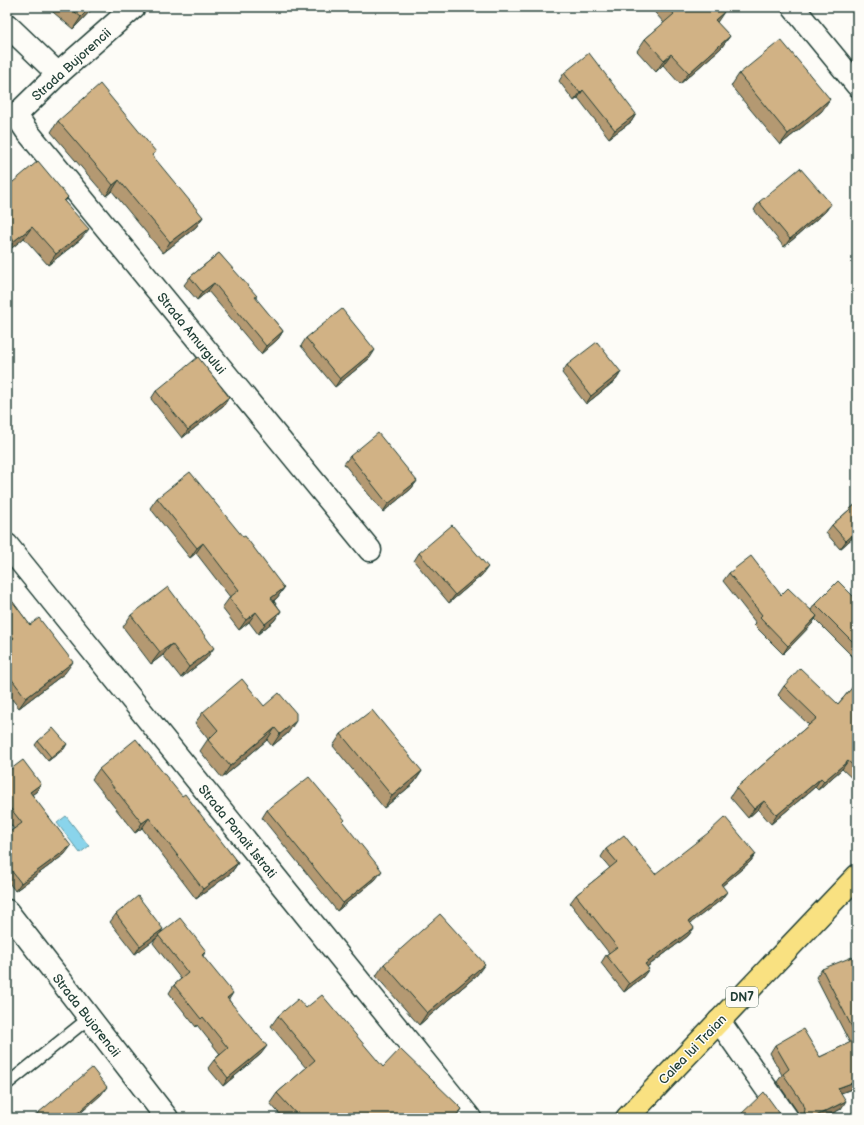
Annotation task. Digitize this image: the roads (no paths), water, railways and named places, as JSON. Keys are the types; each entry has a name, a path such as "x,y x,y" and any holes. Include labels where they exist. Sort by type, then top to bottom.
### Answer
{"highway":[{"name":"Calea lui Traian","path":"627,1118 857,876"}],"street":[{"name":"Strada Bujorencii","path":"11,116 134,7"},
{"path":"793,7 857,85"},
{"path":"7,25 58,74"},
{"name":"Strada Amurgului","path":"11,116 31,136 370,550"},
{"name":"Strada Panait Istrati","path":"7,545 470,1118"},
{"name":"Strada Bujorencii","path":"7,911 167,1118"},
{"path":"719,1021 787,1118"}],"lane":[{"path":"7,1084 89,1018"}],"water":[{"path":"66,816 89,846 80,853 57,823"}]}
